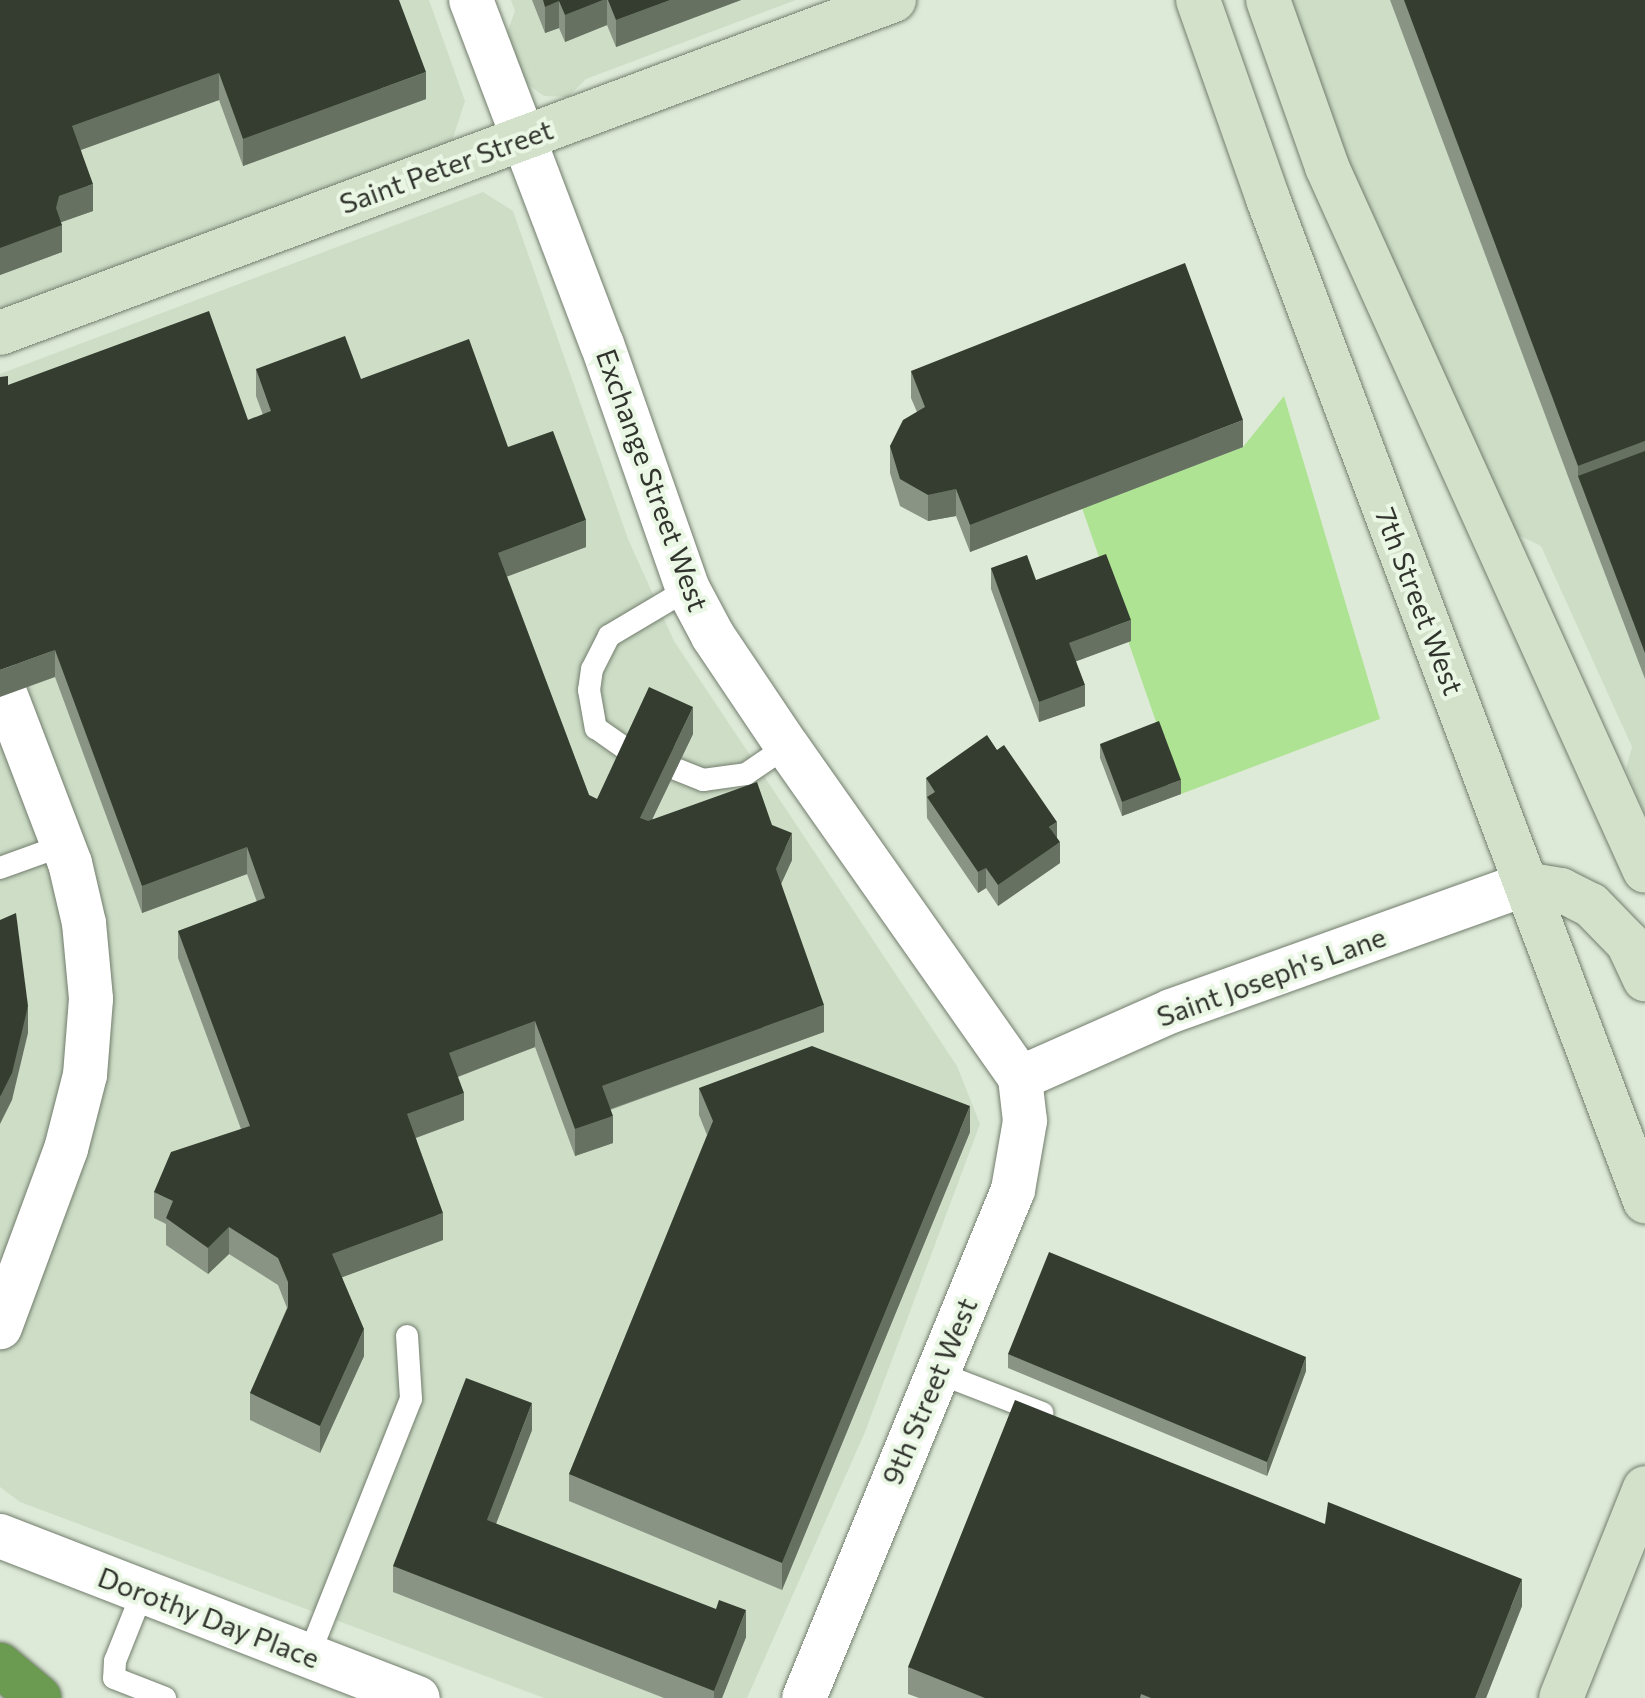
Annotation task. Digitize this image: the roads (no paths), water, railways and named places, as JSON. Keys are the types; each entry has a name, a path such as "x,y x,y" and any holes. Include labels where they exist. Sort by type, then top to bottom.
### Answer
{"highway":[{"path":"0,1665 39,1698"}],"main road":[{"name":"Saint Peter Street","path":"0,333 894,0"},
{"name":"7th Street West","path":"1198,0 1268,199 1645,1201"},
{"path":"1268,0 1327,167 1645,871"},
{"path":"1526,884 1561,890 1591,905 1628,943 1645,979"},
{"path":"1561,1698 1645,1488"}],"street":[{"name":"Exchange Street West","path":"471,0 524,136 688,589 713,636 787,746 1020,1078"},
{"path":"0,680 64,845 84,923 91,999 85,1075 66,1149 0,1327"},
{"name":"Saint Joseph's Lane","path":"1020,1078 1171,1011 1526,884"},
{"name":"9th Street West","path":"804,1698 1013,1190 1025,1121 1020,1078"},
{"name":"Dorothy Day Place","path":"0,1536 418,1698"}],"lane":[{"path":"688,589 622,624 604,644 589,690 596,728 628,750 703,780 746,774 787,746"},
{"path":"0,868 64,845"},
{"path":"309,1655 411,1399 407,1336"},
{"path":"936,1372 1067,1423"},
{"path":"143,1591 115,1661 114,1678 165,1698"}]}
